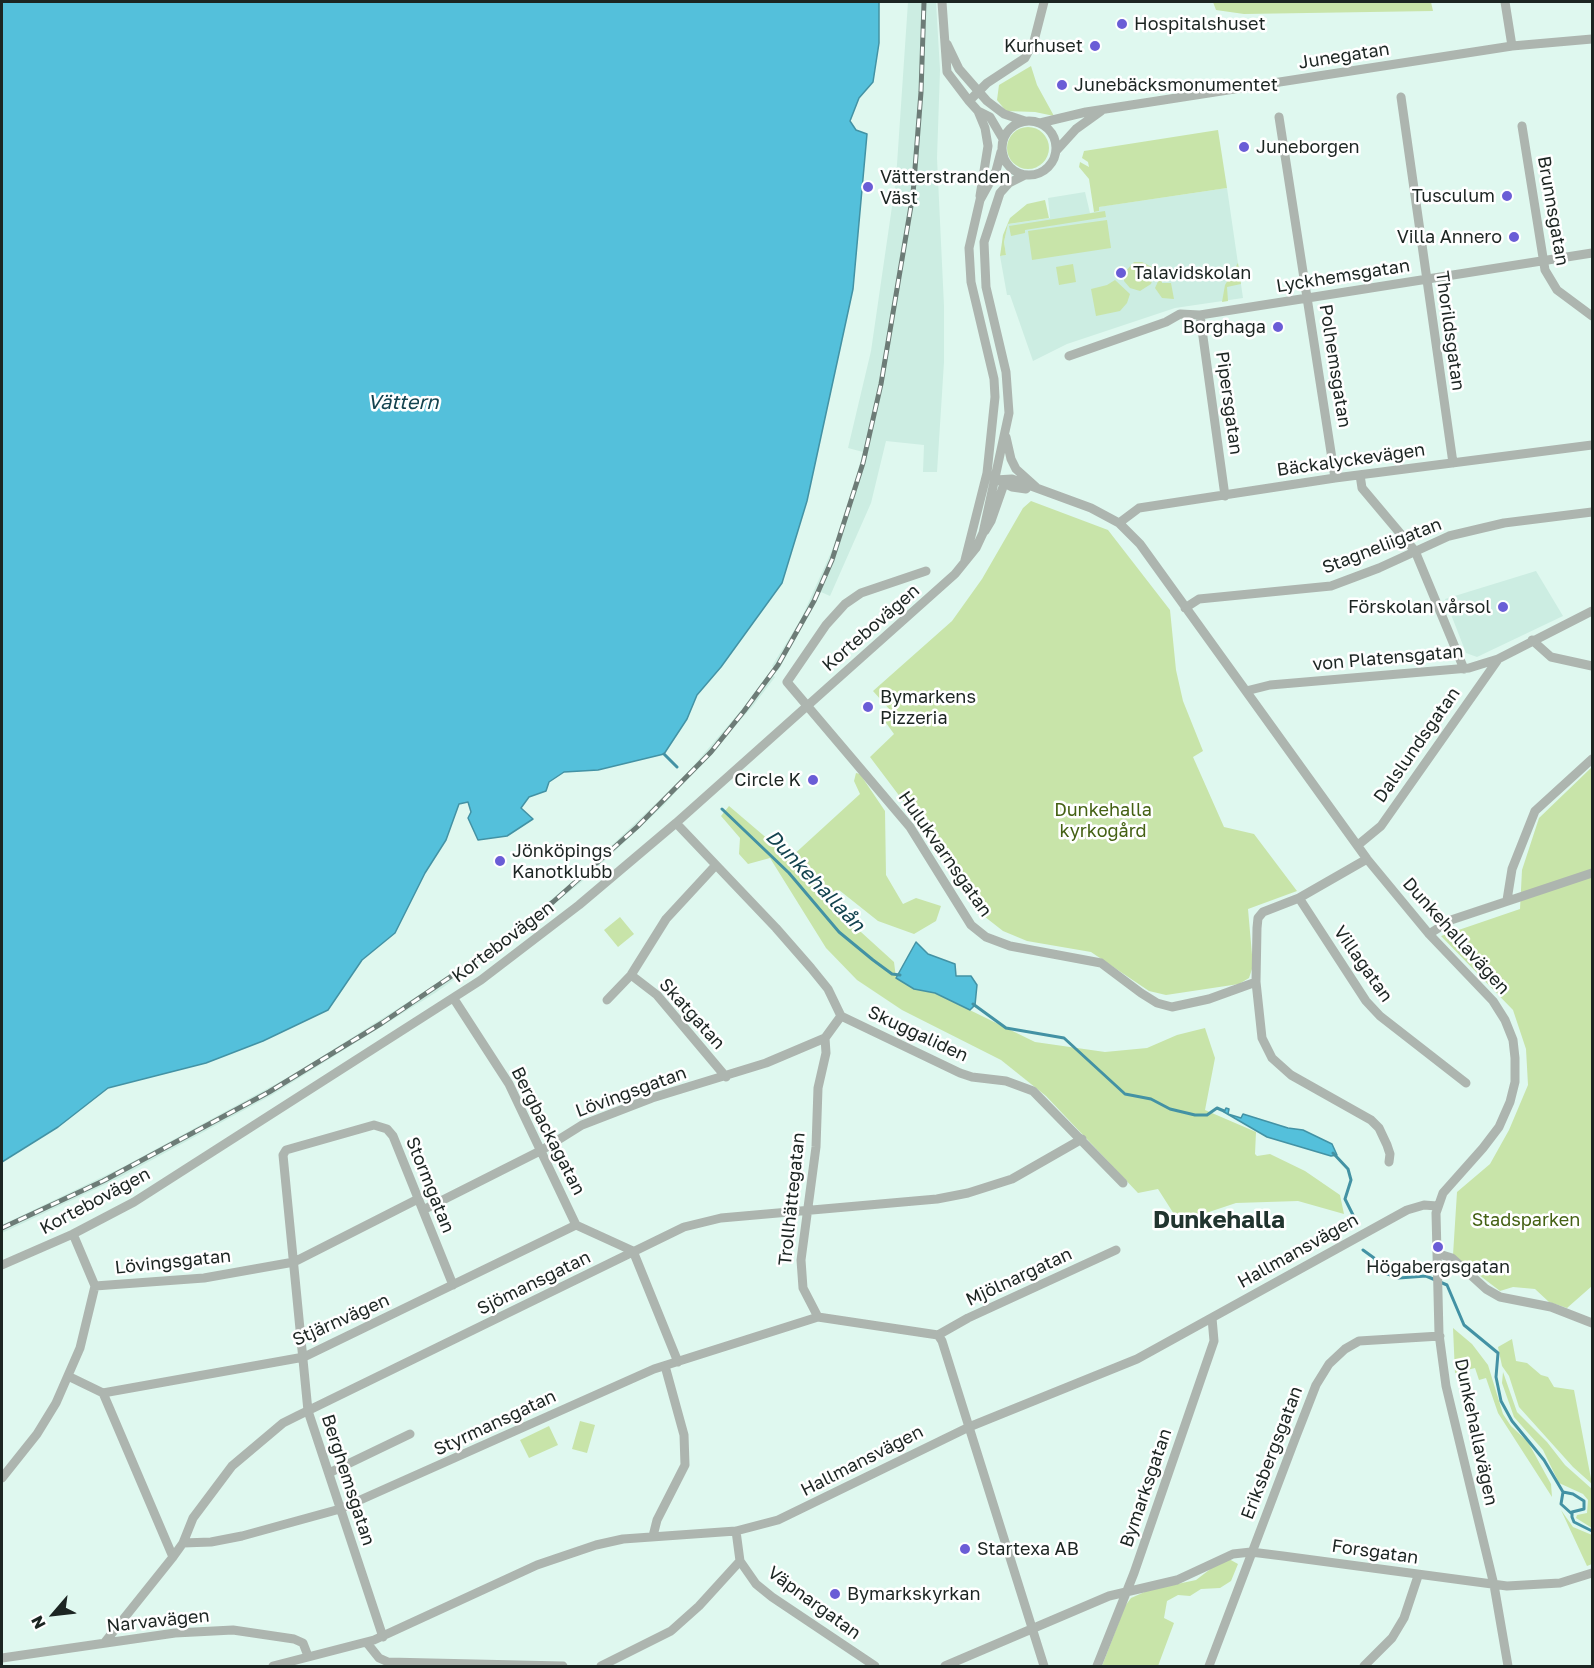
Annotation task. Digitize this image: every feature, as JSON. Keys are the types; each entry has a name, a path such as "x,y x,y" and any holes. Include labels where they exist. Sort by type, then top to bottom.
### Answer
{"street":[{"path":"942,2 948,72 978,111 985,128 988,146 980,200"},
{"path":"969,101 994,78 1026,58 1034,40 1044,2"},
{"path":"1505,2 1512,46"},
{"path":"945,39 959,69 995,108 1025,121 1040,123 1051,133 1056,151 1053,161 1045,170 1036,175 1025,175 1009,168 1001,152 1003,139 1010,128 1025,121"},
{"name":"Junegatan","path":"1040,123 1101,111 1512,46 1593,39"},
{"name":"Thorildsgatan","path":"1401,97 1425,280 1453,463"},
{"path":"978,111 990,117 1003,139"},
{"name":"Junegatan","path":"1056,151 1076,129 1101,111"},
{"name":"Polhemsgatan","path":"1279,117 1335,478"},
{"name":"Brunnsgatan","path":"1522,126 1542,261 1548,278 1557,290 1593,316"},
{"name":"Kortebovägen","path":"964,563 995,479 994,379 969,264 970,236 980,200 996,171 1001,152"},
{"name":"Kortebovägen","path":"2,1265 73,1234 134,1202 454,999 579,905 676,823 928,601 964,563 976,548 983,533 1006,434 1008,388 986,287 984,242 1000,193 1009,183 1025,175"},
{"name":"Lyckhemsgatan","path":"1069,356 1167,322 1180,314 1200,315 1593,253"},
{"name":"Pipersgatan","path":"1200,315 1225,496"},
{"path":"1006,434 1011,459 1016,469 1041,491"},
{"name":"Bäckalyckevägen","path":"1119,523 1139,508 1335,478 1593,445"},
{"path":"1360,475 1362,488 1415,551 1464,669"},
{"name":"Dunkehallavägen","path":"995,479 1006,478 1091,507 1119,523 1140,544 1367,859 1429,934 1493,1000 1513,1040 1515,1082 1510,1102 1499,1127 1455,1178 1437,1206 1440,1336 1446,1386 1494,1585 1508,1666"},
{"name":"Stagneliigatan","path":"1185,608 1199,599 1331,586 1449,536 1504,523 1593,512"},
{"name":"Hulukvarnsgatan","path":"926,571 861,593 845,604 826,625 788,682 910,827 970,925 986,937 1029,950 1101,963 1157,1003 1172,1007 1209,999 1256,982"},
{"name":"von Platensgatan","path":"1246,691 1270,685 1464,669 1498,658 1593,611"},
{"path":"1532,640 1551,657 1593,666"},
{"name":"Dalslundsgatan","path":"1358,845 1381,826 1498,658"},
{"path":"1507,900 1512,869 1535,811 1593,759"},
{"path":"676,823 776,928 828,989 841,1016 825,1038"},
{"path":"1367,859 1299,898 1271,908 1258,918 1256,982 1262,1038 1272,1058 1291,1075 1371,1120 1387,1145 1390,1155 1389,1162"},
{"path":"607,1000 631,975 666,919 715,866"},
{"path":"1429,934 1451,920 1593,873"},
{"name":"Villagatan","path":"1299,898 1366,1000 1380,1016 1466,1083"},
{"name":"Skatgatan","path":"631,975 657,995 726,1077"},
{"name":"Bergbackagatan","path":"454,999 509,1084 576,1226"},
{"name":"Skuggaliden","path":"841,1016 960,1073 972,1077 1006,1081 1033,1091 1123,1183"},
{"name":"Lövingsgatan","path":"423,1210 542,1150 582,1125 615,1111 726,1077 825,1038"},
{"name":"Trollhättegatan","path":"818,1317 807,1299 801,1274 825,1038"},
{"name":"Stormgatan","path":"286,1150 374,1125 382,1126 393,1136 453,1285"},
{"name":"Sjömansgatan","path":"105,1642 183,1544 193,1518 232,1466 283,1423 662,1236 702,1222 722,1218 937,1199 968,1193 1012,1179 1082,1139"},
{"name":"Berghemsgatan","path":"286,1150 283,1155 309,1411 383,1637"},
{"name":"Lövingsgatan","path":"95,1286 204,1278 294,1262 418,1199"},
{"name":"Hallmansvägen","path":"273,1666 367,1643 537,1565 596,1545 653,1536 736,1531 790,1515 969,1427 1137,1359 1407,1210 1424,1205 1437,1206"},
{"path":"576,1226 633,1251 678,1362"},
{"name":"Stjärnvägen","path":"103,1393 304,1357 576,1226"},
{"path":"2,1478 37,1434 70,1377 92,1308 95,1286 73,1234"},
{"name":"Mjölnargatan","path":"938,1335 968,1318 1116,1250"},
{"path":"1438,1254 1452,1258 1486,1289 1500,1297 1551,1307 1593,1323"},
{"path":"818,1317 938,1335 947,1354 1044,1666"},
{"name":"Styrmansgatan","path":"183,1544 192,1545 242,1536 340,1509 664,1365 818,1317"},
{"name":"Bymarksgatan","path":"1097,1666 1127,1591 1214,1341 1212,1318"},
{"name":"Eriksbergsgatan","path":"1209,1666 1316,1385 1329,1364 1345,1349 1359,1341 1440,1336"},
{"path":"653,1536 657,1520 682,1474 685,1458 684,1435 664,1365"},
{"path":"70,1377 103,1393 173,1557"},
{"path":"329,1473 410,1434"},
{"path":"601,1666 671,1631 699,1606 740,1561 736,1531"},
{"path":"945,1666 1109,1596 1177,1580 1233,1554 1251,1552"},
{"name":"Forsgatan","path":"1251,1552 1494,1585 1535,1586 1560,1583 1593,1574"},
{"name":"Väpnargatan","path":"740,1561 756,1584 772,1597 875,1666"},
{"path":"1364,1666 1392,1638 1404,1618 1418,1576"},
{"name":"Narvavägen","path":"2,1658 175,1632 234,1630 294,1639 303,1643 308,1656"},
{"path":"367,1643 379,1658 388,1662 563,1666"}],"shaded area":[{"path":"908,2 936,2 940,70 937,158 944,306 944,362 937,472 923,472 924,445 886,441 871,503 830,596 821,592 778,671 772,666 801,619 833,548 848,507 863,452 848,448 871,351 896,179"},
{"name":"Talavidskolan","path":"1227,188 1243,298 1175,308 1067,344 1033,361 1010,295 1007,295 1000,256 1006,255 1004,242 1008,224 1050,218 1048,198 1085,192 1090,213 1099,211 1098,207"},
{"name":"Förskolan vårsol","path":"1536,571 1563,616 1477,657 1466,653 1445,599"},
{"path":"769,673 775,677 753,706 664,805 584,880 495,951 435,993 272,1095 115,1180 2,1233 2,1225 123,1167 296,1073 438,983 519,926 576,879 683,778 743,708"}],"green space":[{"path":"1213,2 1431,2 1433,11 1244,14 1216,10"},
{"path":"1031,66 1037,85 1054,116 1035,112 1006,111 997,100 999,85"},
{"path":"1028,127 1036,128 1043,133 1048,140 1048,156 1043,163 1036,168 1028,169 1020,168 1013,163 1008,156 1007,148 1008,140 1013,133 1020,128"},
{"path":"1218,130 1227,188 1099,207 1099,211 1094,212 1089,179 1079,167 1080,162 1089,167 1088,162 1082,158 1084,151"},
{"path":"1045,200 1049,218 1008,224 1004,242 1006,255 1000,256 1003,235 1010,218 1027,204"},
{"path":"1105,211 1106,217 1025,230 1025,233 1011,236 1009,226"},
{"path":"1107,220 1111,248 1032,260 1028,231"},
{"path":"1134,262 1142,262 1156,269 1151,284 1140,291 1130,288 1124,281 1125,272"},
{"path":"1238,263 1241,284 1227,287 1228,301 1222,302 1225,285"},
{"path":"1073,264 1076,282 1059,285 1056,267"},
{"path":"1170,272 1169,275 1162,276 1162,283 1171,283 1174,299 1162,298 1155,288 1161,275"},
{"path":"1115,280 1130,294 1127,303 1120,311 1096,316 1091,289 1107,285"},
{"name":"Dunkehalla kyrkogård","path":"1031,501 1108,530 1170,610 1176,670 1183,701 1203,751 1193,757 1224,827 1254,834 1297,891 1248,909 1253,966 1249,978 1239,984 1166,995 1149,991 1091,952 1027,941 1003,931 980,913 913,814 870,757 894,734 884,720 890,710 873,691 952,621 982,579 1023,508"},
{"name":"Stadsparken","path":"1592,767 1592,1286 1567,1308 1549,1302 1535,1289 1513,1287 1500,1291 1453,1255 1457,1192 1490,1164 1509,1130 1528,1085 1526,1049 1513,1010 1441,936 1520,909 1522,870 1539,818"},
{"path":"856,773 860,774 885,811 886,875 903,904 916,898 941,906 936,921 914,934 878,921 839,890 829,903 894,962 896,978 914,989 935,993 1035,1042 1105,1052 1147,1048 1177,1035 1205,1028 1215,1058 1205,1110 1256,1132 1255,1154 1257,1156 1270,1154 1305,1171 1340,1195 1344,1214 1298,1201 1236,1203 1179,1222 1158,1189 1138,1193 1046,1096 1001,1060 902,1010 857,980 826,948 770,858 748,864 739,854 740,838 721,816 729,806 790,858 860,794 854,781"},
{"path":"620,917 634,934 618,947 604,930"},
{"path":"1453,1328 1472,1344 1488,1365 1503,1414 1511,1426 1528,1442 1551,1484 1552,1497 1498,1413 1486,1378 1479,1380 1475,1368 1455,1373"},
{"path":"1512,1339 1516,1361 1527,1363 1541,1375 1548,1377 1554,1387 1574,1390 1592,1484 1573,1467 1519,1407 1509,1376 1502,1366 1498,1347"},
{"path":"1503,1372 1517,1412 1547,1442 1565,1465 1592,1489 1592,1528 1576,1518 1577,1515 1587,1513 1588,1500 1583,1494 1559,1483 1543,1450 1514,1417 1502,1383"},
{"path":"580,1421 595,1425 587,1453 572,1449"},
{"path":"549,1426 558,1445 529,1458 520,1440"},
{"path":"1561,1510 1573,1527 1592,1535 1592,1564 1587,1566"},
{"path":"1229,1559 1238,1564 1231,1581 1220,1588 1201,1589 1190,1596 1178,1595 1167,1601 1164,1618 1174,1623 1158,1666 1102,1666 1125,1606 1131,1598 1149,1590 1196,1580 1217,1564"}],"water":[{"name":"Vättern","path":"2,2 879,2 879,43 873,82 859,98 850,121 856,130 867,134 853,289 807,501 782,583 721,667 697,695 687,719 664,754 598,770 564,772 549,782 546,791 529,797 521,808 533,819 507,836 478,840 468,818 471,812 468,802 459,804 446,840 425,873 395,933 362,960 328,1010 263,1041 206,1063 108,1088 58,1127 2,1162"},
{"path":"916,942 928,954 955,964 956,976 971,976 977,985 975,1005 970,1010 935,993 914,989 896,978"},
{"path":"1226,1108 1229,1109 1228,1114 1241,1118 1243,1114 1288,1128 1303,1130 1332,1144 1337,1155 1331,1156 1267,1137 1224,1112"}],"waterway":[{"name":"Dunkehallaån","path":"664,754 677,767"},
{"name":"Dunkehallaån","path":"722,809 789,873 839,932 892,974 900,975"},
{"name":"Dunkehallaån","path":"973,1004 1006,1028 1064,1038 1125,1094 1151,1099 1170,1109 1195,1115 1207,1115 1217,1108 1224,1111"},
{"name":"Dunkehallaån","path":"1333,1153 1348,1169 1351,1180 1345,1199 1357,1223"},
{"name":"Dunkehallaån","path":"1363,1250 1374,1258 1382,1272 1399,1278 1426,1276 1447,1285 1464,1325 1498,1353 1496,1377 1501,1401 1512,1421 1544,1460 1563,1492 1573,1494 1584,1501 1584,1509 1572,1512 1572,1517 1574,1522 1592,1531"},
{"path":"1563,1492 1561,1504 1572,1514"}],"railway":[{"path":"2,1228 103,1181 269,1092 382,1023 493,948 553,902 637,827 711,752 744,711 778,665 814,601 832,560 863,463 881,384 913,194 921,92 924,2"}],"place":[{"name":"Hospitalshuset","path":"1122,24"},
{"name":"Kurhuset","path":"1095,46"},
{"name":"Junebäcksmonumentet","path":"1062,85"},
{"name":"Juneborgen","path":"1244,147"},
{"name":"Vätterstranden Väst","path":"868,187"},
{"name":"Tusculum","path":"1507,196"},
{"name":"Villa Annero","path":"1514,237"},
{"name":"Talavidskolan","path":"1121,273"},
{"name":"Borghaga","path":"1278,327"},
{"name":"Förskolan vårsol","path":"1503,607"},
{"name":"Bymarkens Pizzeria","path":"868,707"},
{"name":"Circle K","path":"813,780"},
{"name":"Jönköpings Kanotklubb","path":"500,861"},
{"name":"Högabergsgatan","path":"1438,1247"},
{"name":"Startexa AB","path":"965,1549"},
{"name":"Bymarkskyrkan","path":"835,1594"}],"district":[{"name":"Dunkehalla","path":"1219,1220"}]}
